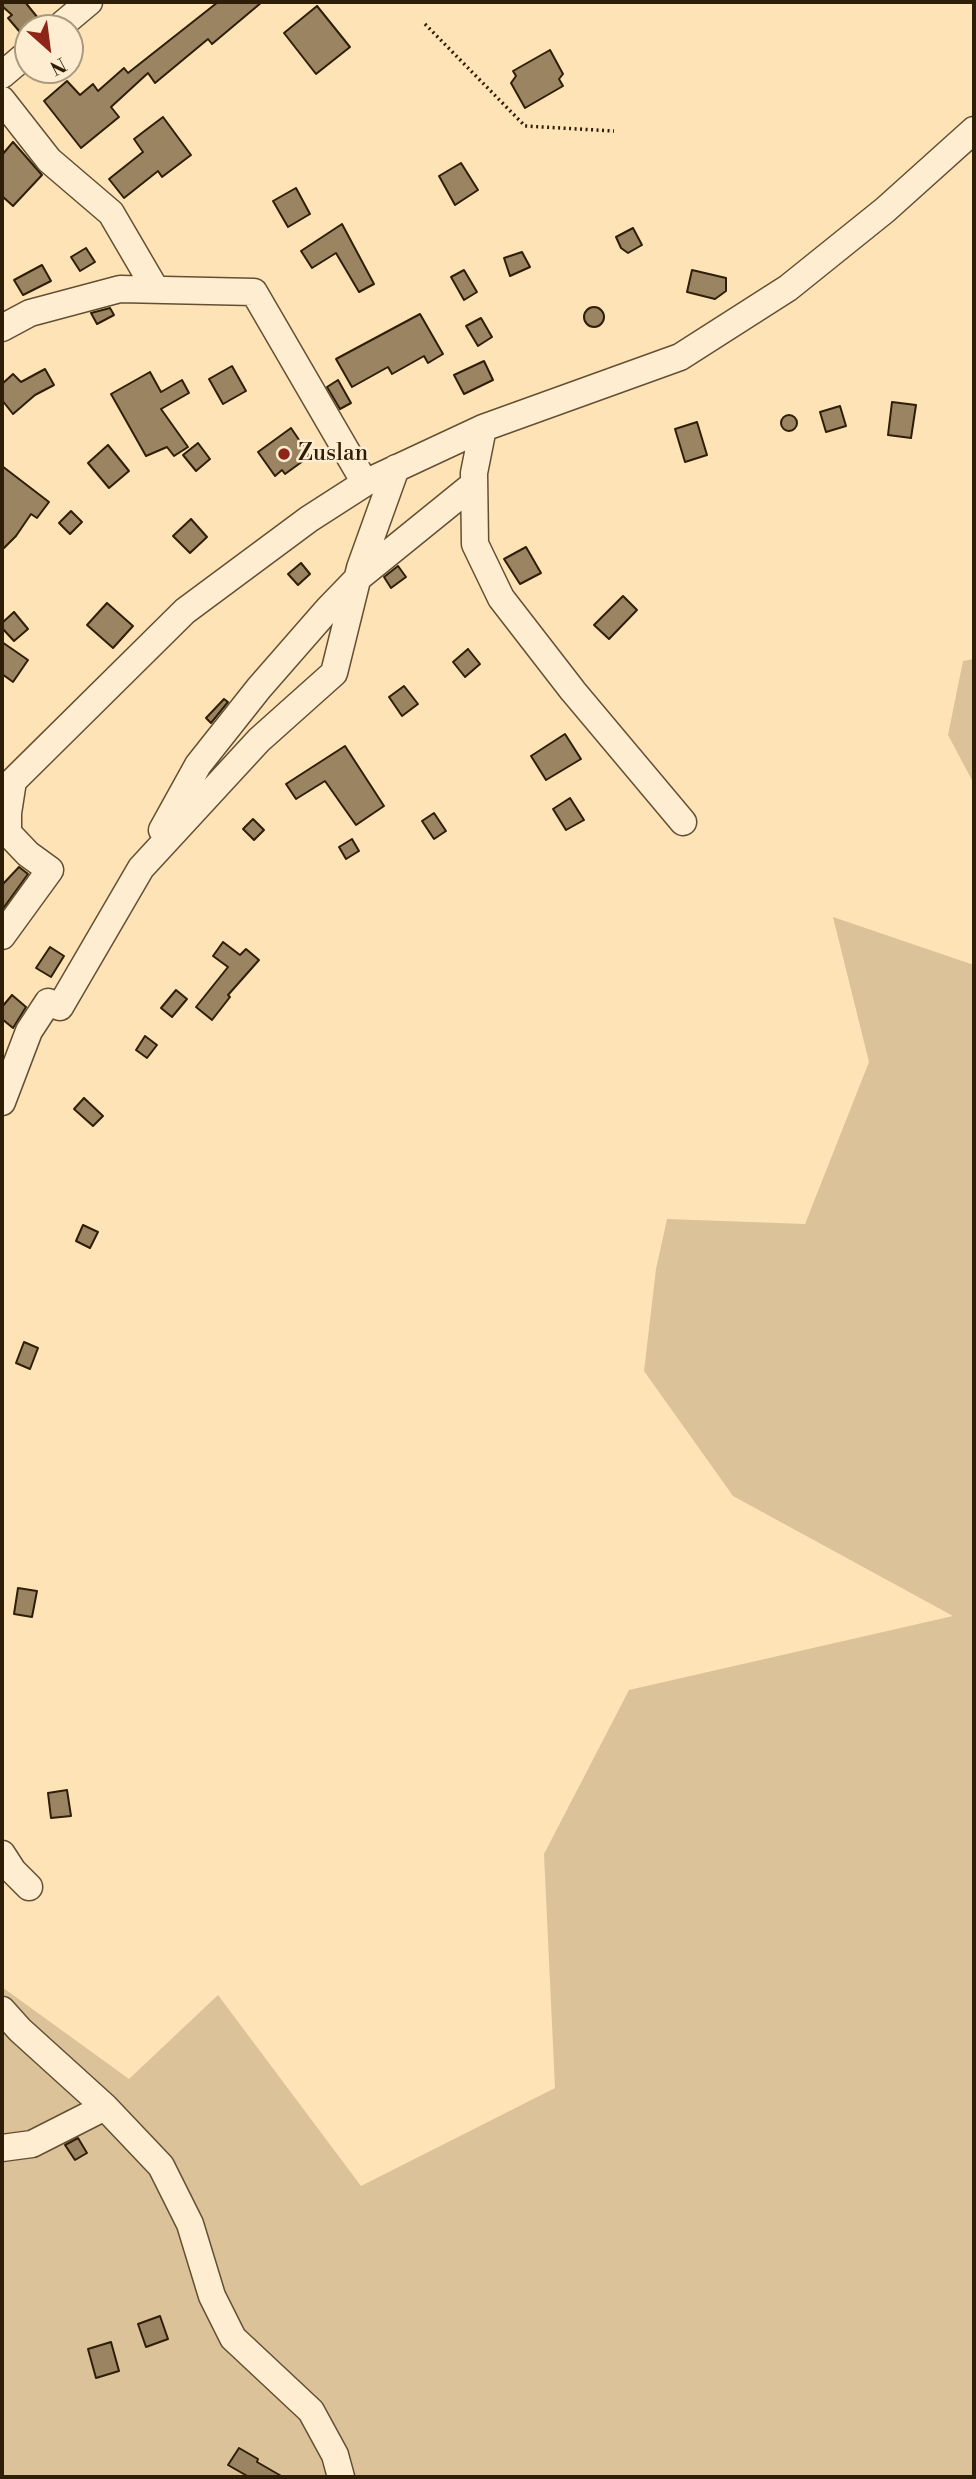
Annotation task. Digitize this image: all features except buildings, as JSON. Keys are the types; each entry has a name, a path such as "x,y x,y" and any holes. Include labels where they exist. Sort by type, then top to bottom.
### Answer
{"street":[{"path":"75,14 89,2"},
{"path":"2,100 49,160 111,213 156,290"},
{"path":"2,936 50,870 28,854 8,833 7,787 185,611 309,519 365,482 483,428 680,357 788,288 885,210 974,130"},
{"path":"2,328 30,313 120,289 254,292 365,482"},
{"path":"483,428 474,473 475,544 501,598 573,691 684,822"},
{"path":"141,868 259,740 334,673 358,578 396,468"},
{"path":"2,1101 29,1031 48,1002 60,1007 198,765 300,640 358,578 474,484"},
{"path":"2,1854 13,1871 29,1887"},
{"path":"2,2010 20,2030 105,2107 161,2166 190,2224 212,2296 233,2338 311,2411 335,2455 341,2477"},
{"path":"2,2148 32,2144 105,2107"}],"path":[{"path":"425,24 525,126 614,131"}],"shaded area":[{"path":"974,659 974,784 948,735 963,661"},
{"path":"833,917 974,965 974,2477 2,2477 2,1987 129,2079 218,1995 361,2186 555,2088 544,1854 629,1690 953,1616 733,1496 644,1371 656,1269 667,1219 805,1224 869,1062"}],"place":[{"name":"Zuslan","path":"284,454"}]}
